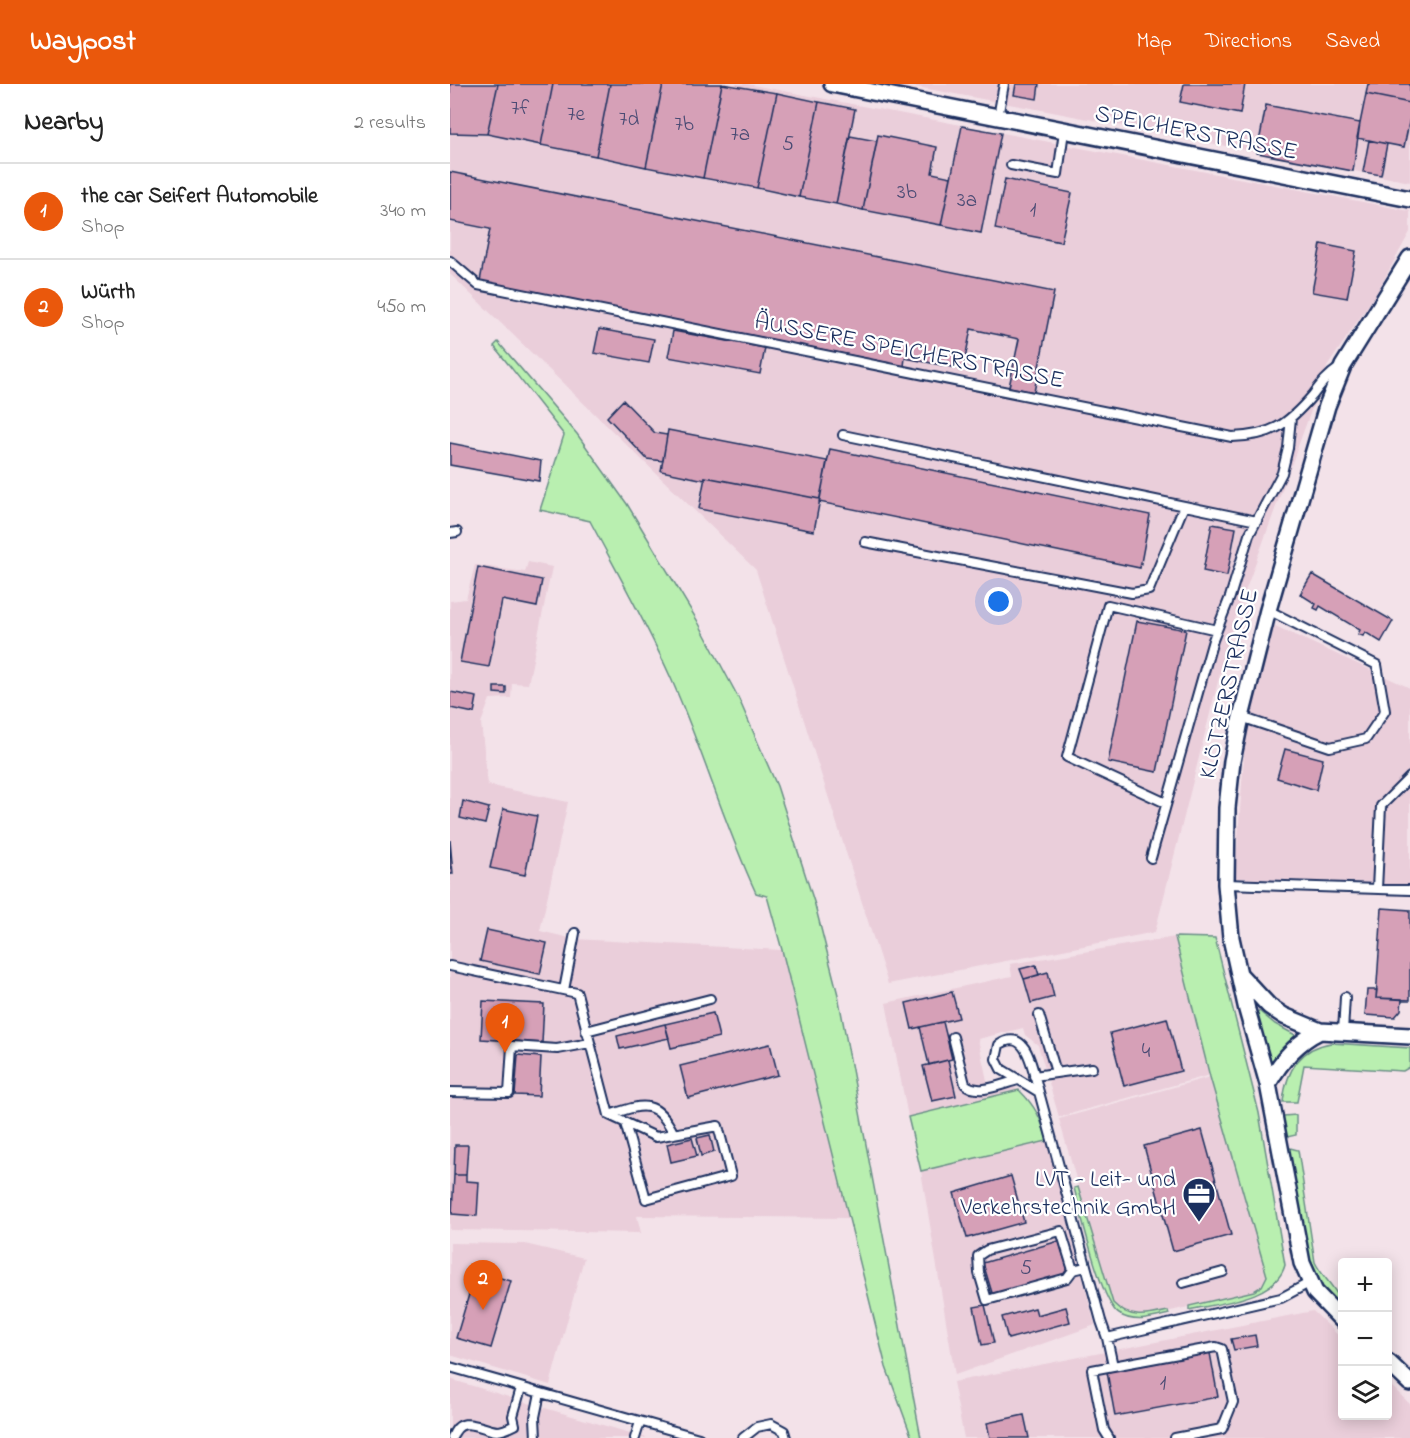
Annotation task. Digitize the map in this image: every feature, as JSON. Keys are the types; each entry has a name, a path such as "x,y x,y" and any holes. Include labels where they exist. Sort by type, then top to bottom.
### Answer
{"street":[{"name":"SPEICHERSTRASSE","path":"832,84 1410,199"},
{"name":"KLÖTZERSTRASSE","path":"1309,1283 1302,1263 1268,1084 1238,973 1231,938 1225,852 1229,785 1241,717 1268,610 1327,406 1343,366 1410,258"},
{"path":"1238,973 1269,1006 1284,1016 1320,1031 1410,1036"},
{"path":"1268,1084 1290,1053 1309,1036 1320,1031"},
{"path":"1309,1283 1320,1299 1338,1316"},
{"path":"1392,1366 1410,1383"}],"lane":[{"path":"998,117 1004,84"},
{"path":"1011,165 1058,174 1064,131"},
{"name":"ÄUSSERE SPEICHERSTRASSE","path":"450,261 478,285 1232,437 1255,435 1286,423 1330,373 1343,366"},
{"path":"1151,858 1217,630 1250,535 1282,472 1288,448 1291,418"},
{"path":"843,435 1257,521"},
{"path":"866,542 1132,593 1149,590 1184,506"},
{"path":"1166,803 1067,757 1108,605 1217,630"},
{"path":"1241,717 1330,747 1365,739 1385,711 1377,665 1268,610"},
{"path":"1377,889 1381,806 1410,777"},
{"path":"1226,884 1410,890"},
{"path":"564,990 575,933"},
{"path":"450,966 577,993 609,1115 656,1137 718,1126 731,1176 646,1199 625,1123"},
{"path":"1343,1032 1345,997"},
{"path":"586,1031 710,999"},
{"path":"1040,1015 1056,1072"},
{"path":"953,1037 965,1084 968,1087 980,1090 1018,1080"},
{"path":"1039,1092 1001,1069 996,1059 999,1045 1006,1040 1016,1041 1027,1050 1039,1092 1086,1267 1107,1338 1113,1366"},
{"path":"450,1092 509,1093 512,1046 557,1049 590,1043"},
{"path":"1034,1076 1092,1068"},
{"path":"609,1115 633,1107 646,1106 657,1109 665,1117 674,1134"},
{"path":"1073,1270 1061,1231 987,1250 978,1256 977,1263 987,1300 1067,1278 1073,1270 1086,1267"},
{"path":"1183,1283 1223,1272"},
{"path":"1107,1338 1281,1298 1309,1283"},
{"path":"1109,1438 1104,1430 1092,1370 1216,1347 1222,1349 1233,1402 1222,1428 1175,1438"},
{"path":"450,1366 699,1438"},
{"path":"452,1438 460,1425 470,1423 502,1431 515,1425 513,1416 521,1388"},
{"path":"536,1438 535,1417 540,1393"},
{"path":"635,1438 640,1422"},
{"path":"743,1438 757,1427 771,1424 784,1431 786,1438"}],"shaded area":[{"path":"450,84 747,84 1410,211 1410,232 1377,292 1327,367 1231,630 1155,932 888,984 756,570 450,274"},
{"path":"901,84 1410,84 1410,182 1047,111"},
{"path":"528,562 552,567 528,684 512,683 511,698 490,699 481,723 488,785 568,802 540,931 574,939 782,950 849,1218 637,1216 641,1233 450,1230 450,601 466,599 475,565 525,572"},
{"path":"1273,625 1410,688 1410,885 1235,878 1247,715"},
{"path":"1175,937 1210,1075 1059,1117 1038,1045 1025,1035 1023,1028 978,1039 988,1085 1003,1080 1019,1090 908,1117 886,1003 1012,976 1010,964"},
{"path":"1210,1077 1267,1276 1266,1281 1249,1293 1149,1316 1134,1316 1116,1307 1110,1298 1059,1119"},
{"path":"1047,1141 1095,1325 955,1375 921,1171"},
{"path":"450,1243 525,1244 584,1258 550,1385 450,1355"},
{"path":"1313,1311 1338,1335 1338,1420 1392,1420 1392,1387 1410,1404 1410,1438 964,1438 953,1382"},
{"path":"450,1379 528,1403 647,1438 450,1438"}],"green space":[{"path":"498,342 577,434 627,504 697,620 738,697 777,786 815,905 838,995 921,1438 912,1438 886,1367 767,896 756,893 670,676 590,521 540,510 564,435 494,346"},
{"path":"1175,937 1215,938 1259,1113 1285,1265 1280,1276 1259,1292 1230,1302 1189,1310 1189,1306 1254,1291 1262,1286 1267,1276 1210,1077"},
{"path":"1259,1011 1275,1024 1299,1037 1273,1062 1269,1057 1255,1013"},
{"path":"1331,1043 1410,1048 1410,1067 1403,1071 1304,1065 1297,1102 1283,1102 1287,1081 1296,1063 1310,1050"},
{"path":"1019,1090 1037,1113 1047,1141 921,1171 908,1117"},
{"path":"1296,1115 1296,1135 1287,1137 1280,1118"},
{"path":"1290,1148 1298,1150 1315,1262 1338,1296 1338,1305 1321,1286 1310,1264 1288,1151"},
{"path":"1078,1187 1113,1303 1132,1314 1146,1315 1168,1311 1169,1314 1131,1319 1119,1314 1112,1306 1092,1256 1074,1188"}],"building":[{"path":"450,84 498,84 487,134 450,133"},
{"path":"498,84 553,84 541,145 487,134"},
{"path":"553,84 610,84 596,156 541,145"},
{"path":"610,84 663,84 646,167 596,156"},
{"path":"663,84 722,84 703,178 646,167"},
{"path":"722,84 777,93 757,188 703,178"},
{"path":"1016,84 1039,84 1037,99 1014,95"},
{"path":"1184,84 1245,84 1240,114 1180,102"},
{"path":"1368,84 1410,84 1410,103 1366,94"},
{"path":"777,93 819,102 799,197 757,188"},
{"path":"1366,94 1410,103 1410,118 1404,147 1357,138"},
{"path":"819,102 855,109 836,204 799,197"},
{"path":"1266,105 1360,123 1353,171 1257,153"},
{"path":"962,126 1001,133 981,233 941,225"},
{"path":"878,135 937,147 932,173 951,177 941,225 863,210"},
{"path":"850,136 877,141 863,210 836,204"},
{"path":"1369,140 1387,144 1381,175 1363,172"},
{"path":"450,172 1054,292 1034,392 1009,387 1019,339 971,329 963,369 905,358 904,366 480,281 490,229 450,221"},
{"path":"1005,179 1072,193 1061,242 995,229"},
{"path":"1321,244 1356,251 1347,298 1312,292"},
{"path":"599,329 654,339 649,363 594,353"},
{"path":"673,331 765,348 760,374 668,357"},
{"path":"623,400 655,433 667,435 663,461 647,459 607,417"},
{"path":"668,430 827,461 820,499 661,471"},
{"path":"450,443 541,461 539,481 450,465"},
{"path":"830,449 1150,515 1140,568 819,502"},
{"path":"705,477 820,499 814,531 699,509"},
{"path":"1212,524 1236,528 1227,576 1203,571"},
{"path":"478,567 542,580 537,607 502,600 489,667 460,662"},
{"path":"1312,574 1393,621 1381,642 1365,632 1363,636 1358,634 1360,630 1320,606 1318,610 1314,608 1316,604 1300,594"},
{"path":"1137,621 1186,630 1157,772 1108,762"},
{"path":"494,687 506,687 506,694 494,693"},
{"path":"450,692 477,697 474,713 450,708"},
{"path":"1285,749 1323,759 1316,790 1277,778"},
{"path":"463,801 489,808 485,824 460,818"},
{"path":"503,809 537,816 525,875 490,868"},
{"path":"450,840 453,874 450,874"},
{"path":"1382,908 1410,910 1410,1000 1376,998"},
{"path":"487,930 547,943 540,974 480,961"},
{"path":"1036,965 1039,975 1024,979 1020,969"},
{"path":"1048,972 1054,997 1031,1003 1024,979"},
{"path":"1367,990 1377,990 1376,998 1402,999 1401,1010 1395,1017 1365,1015"},
{"path":"952,992 959,1018 912,1029 906,1003"},
{"path":"483,1001 544,1004 542,1043 481,1039"},
{"path":"713,1013 719,1037 671,1048 665,1024"},
{"path":"1167,1018 1181,1071 1124,1086 1110,1033"},
{"path":"943,1022 952,1059 929,1065 920,1027"},
{"path":"665,1024 669,1038 620,1049 617,1036"},
{"path":"770,1044 778,1075 688,1098 680,1066"},
{"path":"518,1055 541,1057 539,1096 515,1095"},
{"path":"948,1060 956,1096 932,1101 923,1066"},
{"path":"1202,1130 1231,1235 1173,1251 1144,1146"},
{"path":"710,1135 714,1152 701,1156 697,1138"},
{"path":"692,1138 697,1156 671,1162 667,1144"},
{"path":"455,1145 468,1145 466,1175 454,1175"},
{"path":"454,1175 466,1175 466,1181 479,1182 477,1216 452,1214"},
{"path":"1011,1176 1024,1222 967,1238 954,1193"},
{"path":"1059,1241 1069,1274 993,1296 983,1263"},
{"path":"476,1271 511,1281 491,1348 456,1338"},
{"path":"985,1305 994,1343 982,1345 974,1307"},
{"path":"1066,1307 1070,1322 1008,1339 1002,1317 1035,1308 1037,1315"},
{"path":"1255,1335 1257,1346 1234,1350 1231,1339"},
{"path":"1210,1353 1218,1397 1115,1416 1107,1372"},
{"path":"1024,1415 1029,1438 990,1438 987,1423"}],"place":[{"name":"the car Seifert Automobile","path":"505,1053"},
{"name":"LVT - Leit- und Verkehrstechnik GmbH","path":"1199,1223"},
{"name":"Würth","path":"483,1310"}]}
